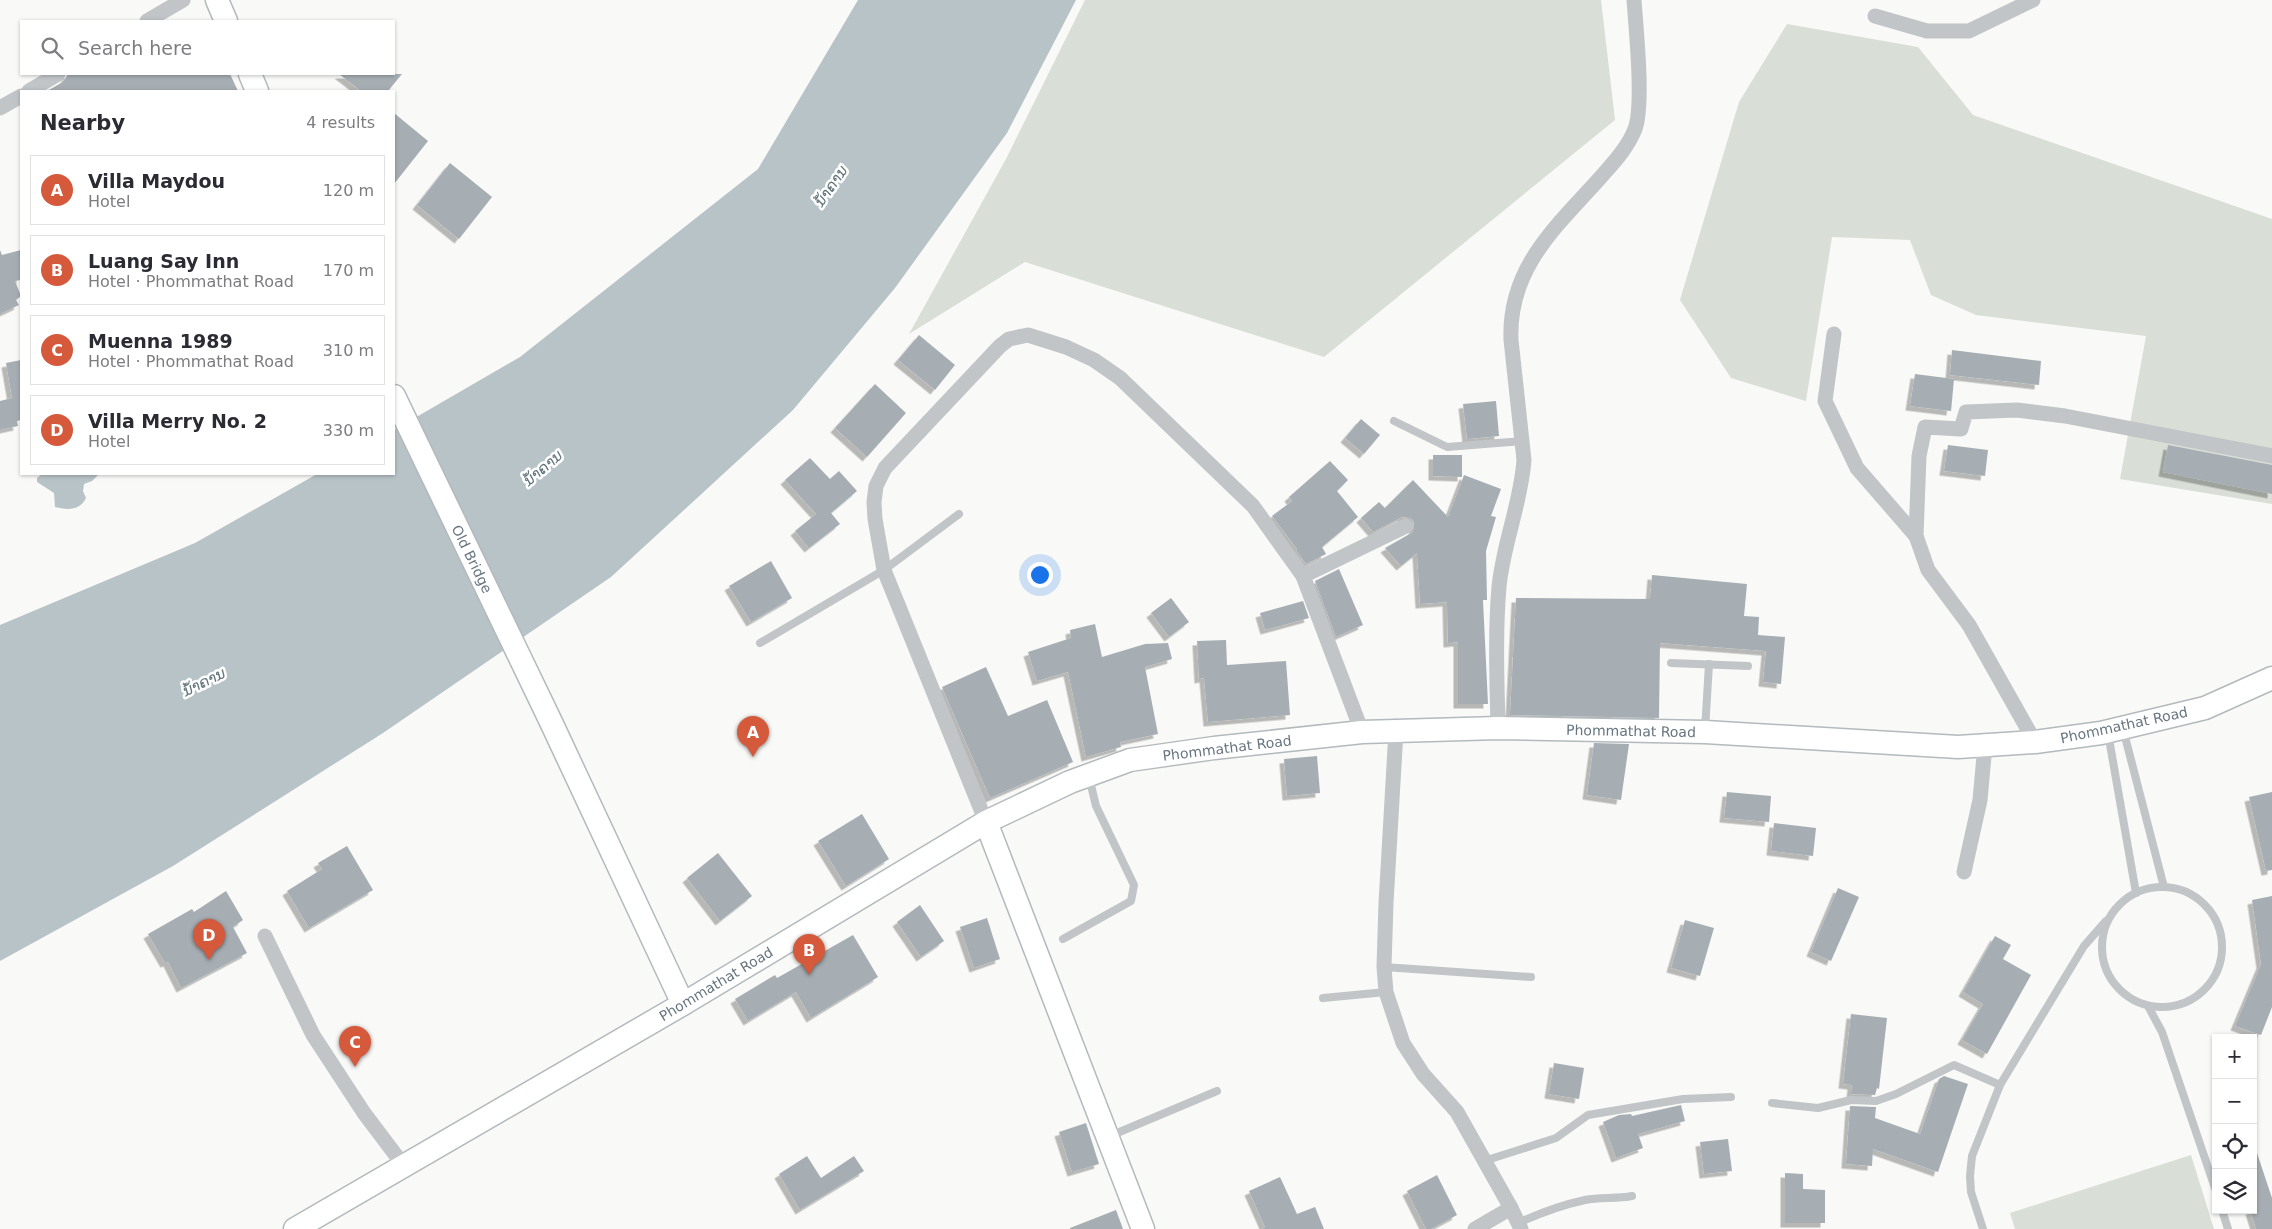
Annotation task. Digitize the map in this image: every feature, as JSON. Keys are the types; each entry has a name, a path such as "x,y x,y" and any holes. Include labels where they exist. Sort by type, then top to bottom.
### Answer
{"street":[{"path":"149,20 183,0"},
{"path":"217,0 226,20"},
{"path":"1498,728 1497,648 1499,585 1523,479 1524,460 1511,323 1513,304 1520,282 1541,244 1625,150 1635,128 1638,103 1634,0"},
{"path":"1875,16 1927,31 1969,31 2033,0"},
{"path":"31,90 56,75"},
{"path":"250,75 257,90"},
{"path":"0,108 20,97"},
{"path":"1834,334 1825,401 1857,468 1916,536 1928,570 1969,625 2035,742"},
{"path":"1143,1229 986,822 884,570 874,502 876,486 885,468 1000,346 1009,339 1028,335 1066,347 1094,360 1120,378 1253,506 1282,544 1303,576 1362,732"},
{"name":"Old Bridge","path":"395,398 551,722 683,1004"},
{"path":"1916,536 1919,456 1925,427 1961,429 1966,412 2017,410 2066,416 2272,456"},
{"path":"1303,576 1406,526"},
{"name":"Phommathat Road","path":"295,1229 683,1004 986,822 1070,782 1130,760 1214,748 1362,732 1498,728 1705,732 1958,747 2035,742 2115,729 2205,708 2272,678"},
{"path":"1396,731 1384,967 1386,992 1403,1043 1423,1074 1456,1112 1520,1226"},
{"path":"1964,872 1980,800 1985,745"},
{"path":"265,936 313,1035 364,1113 404,1166"},
{"path":"1475,1229 1511,1208"}],"lane":[{"path":"1394,421 1447,447 1523,442"},
{"path":"760,643 884,570 959,514"},
{"path":"1671,663 1748,666"},
{"path":"1705,732 1709,664"},
{"path":"2115,729 2164,887"},
{"path":"2115,729 2136,893"},
{"path":"1063,939 1130,901 1133,892 1134,885 1096,806 1089,775"},
{"path":"1983,1229 1971,1192 1972,1156 2000,1085 2084,946 2119,905 2136,893 2146,889 2164,887 2184,891 2201,901 2214,917 2221,936 2222,956 2216,975 2204,991 2187,1002 2168,1008 2148,1006 2130,999 2116,986 2106,970 2102,952 2103,933 2111,915"},
{"path":"1384,967 1531,978"},
{"path":"1323,998 1386,992"},
{"path":"2148,1006 2162,1032 2212,1179"},
{"path":"1772,1103 1818,1108 1850,1100 1876,1101 1896,1094 1954,1065 2000,1085"},
{"path":"1108,1137 1217,1091"},
{"path":"1484,1161 1556,1138 1588,1115 1683,1099 1731,1097"},
{"path":"1520,1226 1543,1212 1587,1200 1617,1199 1632,1196"},
{"path":"2223,1214 2228,1229"}],"shaded area":[{"path":"1085,0 1601,0 1615,120 1324,357 1025,262 909,334 1006,159"},
{"path":"1787,24 1918,47 1973,115 2272,219 2272,504 2120,479 2146,336 1976,315 1931,295 1910,240 1832,237 1806,401 1731,378 1680,300 1739,102"},
{"path":"2191,1155 2214,1229 2015,1229 2010,1213"}],"water":[{"name":"ນ້ຳຄານ","path":"858,0 1076,0 1007,133 895,288 793,410 611,577 383,733 173,866 0,961 0,625 195,543 315,475 395,475 395,429 520,357 758,169"},
{"path":"41,475 98,475 92,481 84,484 83,491 86,498 83,502 77,507 68,509 55,507 54,493 37,482 37,478"}],"building":[{"path":"402,74 389,90 360,90 340,75"},
{"path":"67,75 230,75 238,90 49,90 63,82"},
{"path":"395,114 428,141 395,183"},
{"path":"450,163 492,197 459,239 417,205"},
{"path":"0,250 2,255 20,250 20,280 15,281 20,294 20,297 16,300 19,305 0,314"},
{"path":"919,335 955,365 935,390 898,360"},
{"path":"1952,350 2041,361 2039,385 1950,375"},
{"path":"20,360 20,420 17,421 18,426 0,430 0,401 12,398 6,363"},
{"path":"1915,374 1954,379 1951,411 1910,406"},
{"path":"875,384 906,413 867,457 835,428"},
{"path":"1496,401 1499,436 1467,439 1463,404"},
{"path":"1361,419 1380,435 1364,454 1345,438"},
{"path":"1948,445 1988,450 1985,476 1944,471"},
{"path":"2168,445 2272,465 2272,494 2163,472"},
{"path":"1433,455 1462,455 1462,477 1433,476"},
{"path":"810,458 830,479 839,471 857,491 831,513 840,524 809,548 795,531 816,514 785,480"},
{"path":"1330,461 1348,480 1337,491 1358,517 1322,547 1326,554 1306,564 1272,516 1292,501 1289,497"},
{"path":"1464,475 1501,489 1491,516 1496,517 1486,551 1487,600 1483,600 1488,704 1458,704 1458,642 1448,643 1447,602 1420,604 1417,553 1401,566 1385,548 1413,532 1414,522 1411,518 1402,517 1373,532 1361,518 1379,502 1385,508 1413,480 1448,517"},
{"path":"771,561 792,598 751,622 729,586"},
{"path":"1339,569 1363,625 1336,637 1315,581"},
{"path":"1652,575 1747,584 1744,616 1759,617 1758,635 1785,637 1781,684 1763,682 1766,651 1660,643 1659,718 1510,715 1516,598 1650,599"},
{"path":"1171,598 1189,622 1169,637 1151,613"},
{"path":"1303,601 1309,618 1265,630 1260,613"},
{"path":"1095,624 1102,657 1145,644 1168,643 1172,659 1145,667 1158,734 1120,742 1121,747 1086,757 1068,672 1037,681 1028,652 1071,638 1070,630"},
{"path":"1226,640 1227,665 1286,661 1290,715 1208,722 1204,678 1199,679 1197,641"},
{"path":"986,667 1008,716 1047,700 1073,762 990,798 942,687"},
{"path":"1594,743 1629,744 1621,800 1587,795"},
{"path":"1317,756 1320,793 1287,796 1284,759"},
{"path":"1727,792 1771,796 1769,822 1724,818"},
{"path":"2272,792 2272,870 2266,871 2249,797"},
{"path":"862,814 889,859 846,886 818,841"},
{"path":"1774,823 1816,828 1813,856 1771,851"},
{"path":"347,846 373,890 309,928 287,891 322,869 318,863"},
{"path":"718,853 752,896 720,921 687,878"},
{"path":"1838,888 1859,897 1831,961 1811,952"},
{"path":"226,891 243,920 233,927 247,953 181,988 168,962 165,963 148,934 192,909 194,912"},
{"path":"2272,896 2272,1007 2261,1035 2235,1026 2261,964 2252,900"},
{"path":"920,905 944,941 921,957 897,922"},
{"path":"987,918 1000,959 974,968 960,927"},
{"path":"1685,920 1714,928 1700,976 1671,968"},
{"path":"853,935 878,977 811,1018 796,992 748,1021 735,999 775,975 777,978"},
{"path":"1995,936 2011,945 2003,959 2031,975 1987,1054 1962,1040 1983,1004 1963,992"},
{"path":"1851,1014 1887,1018 1879,1089 1877,1088 1875,1095 1851,1094 1852,1085 1843,1084"},
{"path":"1554,1063 1584,1068 1579,1099 1549,1094"},
{"path":"1944,1076 1968,1084 1938,1172 1873,1149 1872,1166 1846,1164 1850,1106 1876,1107 1875,1118 1920,1134 1939,1079"},
{"path":"1681,1105 1685,1121 1638,1134 1643,1148 1616,1158 1603,1122 1619,1115 1631,1114 1632,1116"},
{"path":"1086,1123 1099,1164 1072,1172 1059,1132"},
{"path":"1728,1139 1732,1171 1704,1174 1700,1142"},
{"path":"2257,1153 2272,1198 2272,1229 2256,1229 2251,1214 2257,1214"},
{"path":"807,1156 821,1178 854,1156 864,1171 800,1210 779,1174"},
{"path":"1785,1173 1803,1174 1803,1189 1825,1190 1825,1223 1785,1223"},
{"path":"1437,1175 1457,1215 1431,1229 1426,1229 1407,1191"},
{"path":"1280,1177 1297,1214 1315,1207 1324,1229 1262,1229 1265,1227 1249,1191"},
{"path":"1116,1210 1123,1229 1070,1229 1070,1228"}],"place":[{"name":"Villa Maydou","path":"753,757"},
{"name":"Villa Merry No. 2","path":"209,960"},
{"name":"Luang Say Inn","path":"809,975"},
{"name":"Muenna 1989","path":"355,1067"}]}
